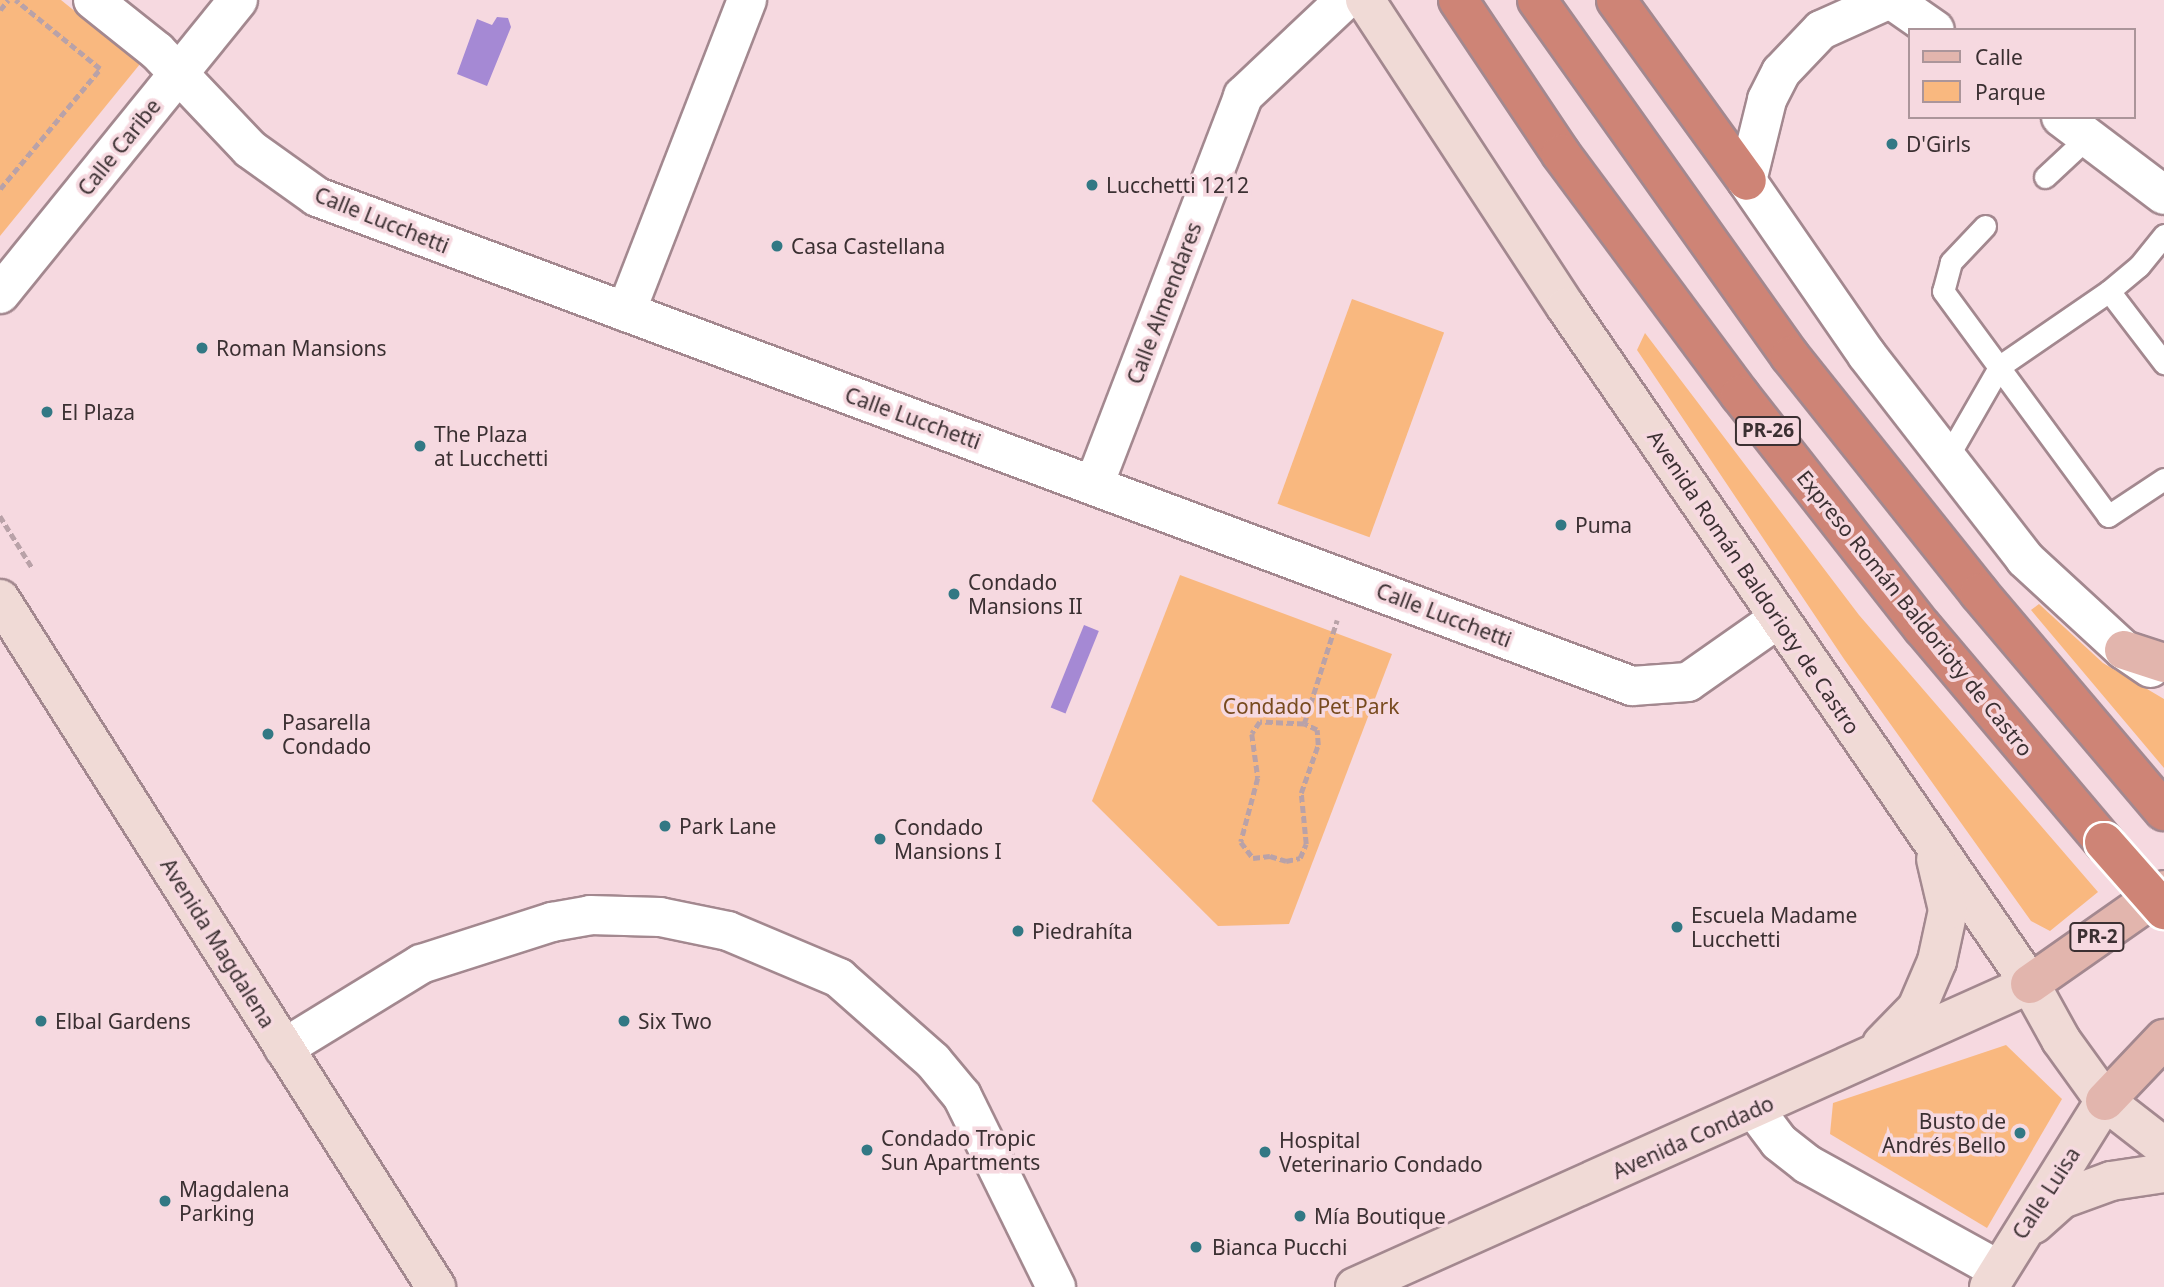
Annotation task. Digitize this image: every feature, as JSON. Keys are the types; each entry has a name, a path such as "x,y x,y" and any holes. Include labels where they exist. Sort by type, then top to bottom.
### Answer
{"highway":[{"name":"Expreso Román Baldorioty de Castro","path":"1458,0 1561,154 1740,394 1923,628 2164,910"},
{"name":"PR-26","path":"1537,0 1790,356 1979,593 2158,804"},
{"path":"1616,0 1747,181"}],"main road":[{"path":"2124,650 2164,663"},
{"name":"PR-2","path":"2030,984 2164,890"},
{"path":"2105,1101 2164,1040"}],"street":[{"name":"Calle Lucchetti","path":"93,0 178,75 250,149 317,197 1632,686 1688,682 1779,618"},
{"name":"Calle Caribe","path":"0,294 238,0"},
{"path":"626,313 747,0"},
{"name":"Calle Almendares","path":"1094,485 1243,96 1345,0"},
{"name":"Avenida Román Baldorioty de Castro","path":"1365,0 1779,618 2030,984 2061,1040 2105,1101 2164,1147"},
{"path":"1932,28 1890,0 1822,30 1781,72 1767,100 1747,181 1867,355 2025,559 2124,650 2164,677"},
{"path":"2075,127 2164,195"},
{"name":"Avenida Magdalena","path":"0,599 436,1287"},
{"path":"1867,1059 1917,1008 1937,961 1948,910 1931,840"},
{"path":"284,1048 421,964 552,922 590,915 660,917 728,931 839,978 933,1061 962,1096 1056,1287"},
{"name":"Avenida Condado","path":"1355,1287 1755,1110 2030,984"},
{"name":"Calle Luisa","path":"2001,1265 2105,1101"},
{"path":"1755,1110 1779,1142 1807,1164 2001,1265 2062,1199 2111,1181 2164,1173"}],"lane":[{"path":"2045,177 2075,127"},
{"path":"1985,226 1951,262 1943,291 2108,516 2164,480"},
{"path":"1947,458 2000,366 2109,291 2139,266 2164,235"},
{"path":"2109,291 2164,363"}],"path":[{"path":"0,10 8,0"},
{"path":"0,189 100,69 15,0"},
{"path":"1304,724 1350,579"},
{"path":"1260,722 1304,724 1317,730 1318,745 1301,793 1306,844 1300,858 1293,860 1253,858 1241,842 1258,778 1252,734 1260,722"}],"green space":[{"path":"0,0 61,0 140,64 0,236"},
{"path":"1352,299 1444,333 1370,537 1277,504"},
{"path":"1645,333 1859,615 2098,892 2050,931 2031,921 1844,659 1637,350"},
{"name":"Condado Pet Park","path":"1180,575 1392,654 1289,924 1218,926 1092,801"},
{"path":"2039,604 2103,663 2164,699 2164,768 2031,610"},
{"path":"2006,1045 2062,1099 1987,1228 1830,1134 1833,1103"}],"shaded area":[{"path":"497,17 508,18 511,27 487,86 457,74 477,19 492,25"},
{"path":"1084,625 1099,631 1065,714 1051,708"}],"place":[{"name":"D'Girls","path":"1892,144"},
{"name":"Lucchetti 1212","path":"1092,185"},
{"name":"Casa Castellana","path":"777,246"},
{"name":"Roman Mansions","path":"202,348"},
{"name":"El Plaza","path":"47,412"},
{"name":"The Plaza at Lucchetti","path":"420,446"},
{"name":"Puma","path":"1561,525"},
{"name":"Condado Mansions II","path":"954,594"},
{"name":"Pasarella Condado","path":"268,734"},
{"name":"Park Lane","path":"665,826"},
{"name":"Condado Mansions I","path":"880,839"},
{"name":"Escuela Madame Lucchetti","path":"1677,927"},
{"name":"Piedrahíta","path":"1018,931"},
{"name":"Elbal Gardens","path":"41,1021"},
{"name":"Six Two","path":"624,1021"},
{"name":"Busto de Andrés Bello","path":"2020,1133"},
{"name":"Condado Tropic Sun Apartments","path":"867,1150"},
{"name":"Hospital Veterinario Condado","path":"1265,1152"},
{"name":"Magdalena Parking","path":"165,1201"},
{"name":"Mía Boutique","path":"1300,1216"},
{"name":"Bianca Pucchi","path":"1196,1247"}]}
